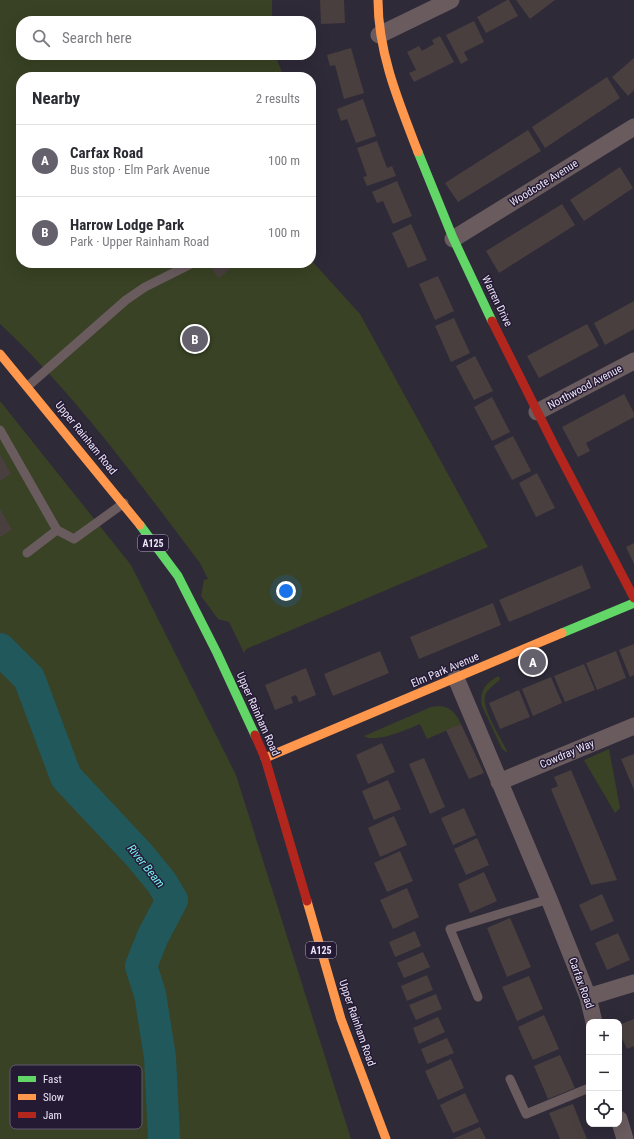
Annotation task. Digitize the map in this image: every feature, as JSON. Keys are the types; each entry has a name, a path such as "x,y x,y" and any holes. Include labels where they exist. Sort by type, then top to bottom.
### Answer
{"street":[{"name":"Warren Drive","path":"378,0 379,35 413,141 453,239 537,412 634,598"},
{"path":"379,35 451,0"},
{"name":"Woodcote Avenue","path":"453,239 634,127"},
{"name":"Upper Rainham Road","path":"0,354 124,503 178,576 217,653 265,758 341,1019 386,1139"},
{"name":"Northwood Avenue","path":"537,412 634,361"},
{"name":"Elm Park Avenue","path":"265,758 634,603"},
{"name":"Carfax Road","path":"456,678 549,899 588,997 593,1019"},
{"name":"Cowdray Way","path":"499,782 634,726"},
{"path":"588,997 634,983"},
{"path":"621,1127 624,1139"}],"lane":[{"path":"28,386 126,300 145,287 183,268"},
{"path":"0,430 57,530 74,539 124,503"},
{"path":"26,553 57,530"},
{"path":"478,997 450,929 549,899"},
{"path":"510,1079 526,1114 586,1089"}],"green space":[{"path":"0,0 272,0 272,16 16,16 16,60 277,60 282,72 16,72 16,268 316,268 316,266 360,314 488,547 246,649 244,653 229,622 218,619 201,596 204,580 208,579 200,563 105,439 80,409 28,351 0,324"},
{"path":"0,401 131,565 236,775 351,1139 0,1139"},
{"path":"499,676 500,680 487,691 485,701 489,716 508,753 502,749 481,701 484,688 490,681"},
{"path":"441,706 448,708 453,712 461,724 427,739 420,724 383,737 369,738 364,736 431,707"},
{"path":"609,749 620,808 615,813 584,760"}],"building":[{"path":"320,0 344,0 345,23 321,24"},
{"path":"509,0 518,16 486,33 477,17"},
{"path":"516,0 555,0 530,19"},
{"path":"474,21 484,42 464,52 468,60 461,64 446,35"},
{"path":"440,36 454,62 414,82 409,73 416,70 407,52 419,46 422,51 434,44 432,40"},
{"path":"351,48 364,93 344,99 335,65 330,66 327,55"},
{"path":"634,58 634,90 628,96 612,77"},
{"path":"607,77 620,98 545,148 532,127"},
{"path":"363,99 376,136 356,143 347,119 341,121 337,109"},
{"path":"528,130 541,151 458,202 445,183"},
{"path":"377,141 387,168 392,166 396,176 367,186 363,177 367,176 357,148"},
{"path":"620,167 633,188 584,221 570,200"},
{"path":"397,181 412,216 393,224 383,201 377,203 372,192"},
{"path":"562,204 575,225 499,273 486,251"},
{"path":"411,224 427,260 408,268 392,233"},
{"path":"211,268 231,268 219,278"},
{"path":"438,276 454,311 435,320 419,284"},
{"path":"634,301 634,329 605,345 594,323"},
{"path":"454,318 470,353 451,362 435,326"},
{"path":"587,324 599,346 539,378 527,356"},
{"path":"475,356 493,391 474,400 456,366"},
{"path":"624,394 634,413 634,417 586,443 590,451 578,457 562,427"},
{"path":"492,397 510,432 492,441 474,407"},
{"path":"513,436 531,471 512,480 494,446"},
{"path":"0,454 11,474 0,481"},
{"path":"537,473 555,508 536,517 519,483"},
{"path":"0,509 12,530 0,537"},
{"path":"634,543 634,564 626,547"},
{"path":"582,565 591,588 509,622 499,600"},
{"path":"493,603 501,625 419,659 410,637"},
{"path":"634,644 634,675 630,677 619,650"},
{"path":"380,651 389,673 333,696 324,674"},
{"path":"616,651 626,678 597,690 586,663"},
{"path":"584,664 595,690 565,702 554,676"},
{"path":"306,668 316,695 299,702 296,695 291,697 293,703 275,710 265,685"},
{"path":"551,677 562,703 533,716 522,689"},
{"path":"519,690 530,717 500,729 489,703"},
{"path":"461,724 484,773 469,779 446,730"},
{"path":"382,743 395,772 368,784 356,755"},
{"path":"634,754 634,790 621,759"},
{"path":"424,758 445,807 430,814 409,764"},
{"path":"571,770 617,880 591,885 551,789 558,786 554,777"},
{"path":"388,780 401,809 374,820 362,791"},
{"path":"464,808 476,835 453,845 441,818"},
{"path":"394,816 407,845 380,857 368,828"},
{"path":"477,838 489,865 466,875 454,849"},
{"path":"400,851 413,881 387,892 374,863"},
{"path":"484,872 497,901 470,913 458,884"},
{"path":"407,888 419,917 393,929 380,900"},
{"path":"602,894 614,921 591,931 579,905"},
{"path":"510,918 531,967 507,977 487,928"},
{"path":"415,931 421,946 395,957 389,942"},
{"path":"618,933 630,960 607,970 595,943"},
{"path":"423,952 430,967 404,978 397,963"},
{"path":"427,975 433,990 407,1001 401,986"},
{"path":"529,976 543,1009 517,1021 502,987"},
{"path":"436,994 442,1009 416,1020 409,1005"},
{"path":"544,1015 559,1049 533,1060 518,1027"},
{"path":"438,1017 445,1032 419,1044 413,1028"},
{"path":"634,1019 634,1046 627,1049 622,1038 622,1024"},
{"path":"447,1038 454,1053 427,1064 421,1049"},
{"path":"560,1055 575,1088 548,1099 534,1066"},
{"path":"451,1059 464,1088 438,1100 425,1071"},
{"path":"465,1093 479,1122 453,1133 440,1105"},
{"path":"573,1104 587,1139 560,1139 549,1113"},
{"path":"480,1127 486,1139 453,1139"}],"waterway":[{"name":"River Beam","path":"0,649 29,678 66,777 140,856 162,883 172,900 153,936 141,966 150,994 160,1057 164,1139"}],"traffic: fast":[{"path":"418,152 453,238 492,321"},
{"path":"140,525 178,576 217,653 255,735"},
{"path":"562,633 634,603"}],"traffic: slow":[{"path":"378,0 382,39 391,78 418,152"},
{"path":"0,354 140,525"},
{"path":"265,758 562,633"},
{"path":"307,901 341,1019 386,1139"}],"traffic: jam":[{"path":"492,321 554,445 634,598"},
{"path":"255,735 265,758 307,901"}],"place":[{"name":"Harrow Lodge Park","path":"195,339"},
{"name":"Carfax Road","path":"533,662"}]}
